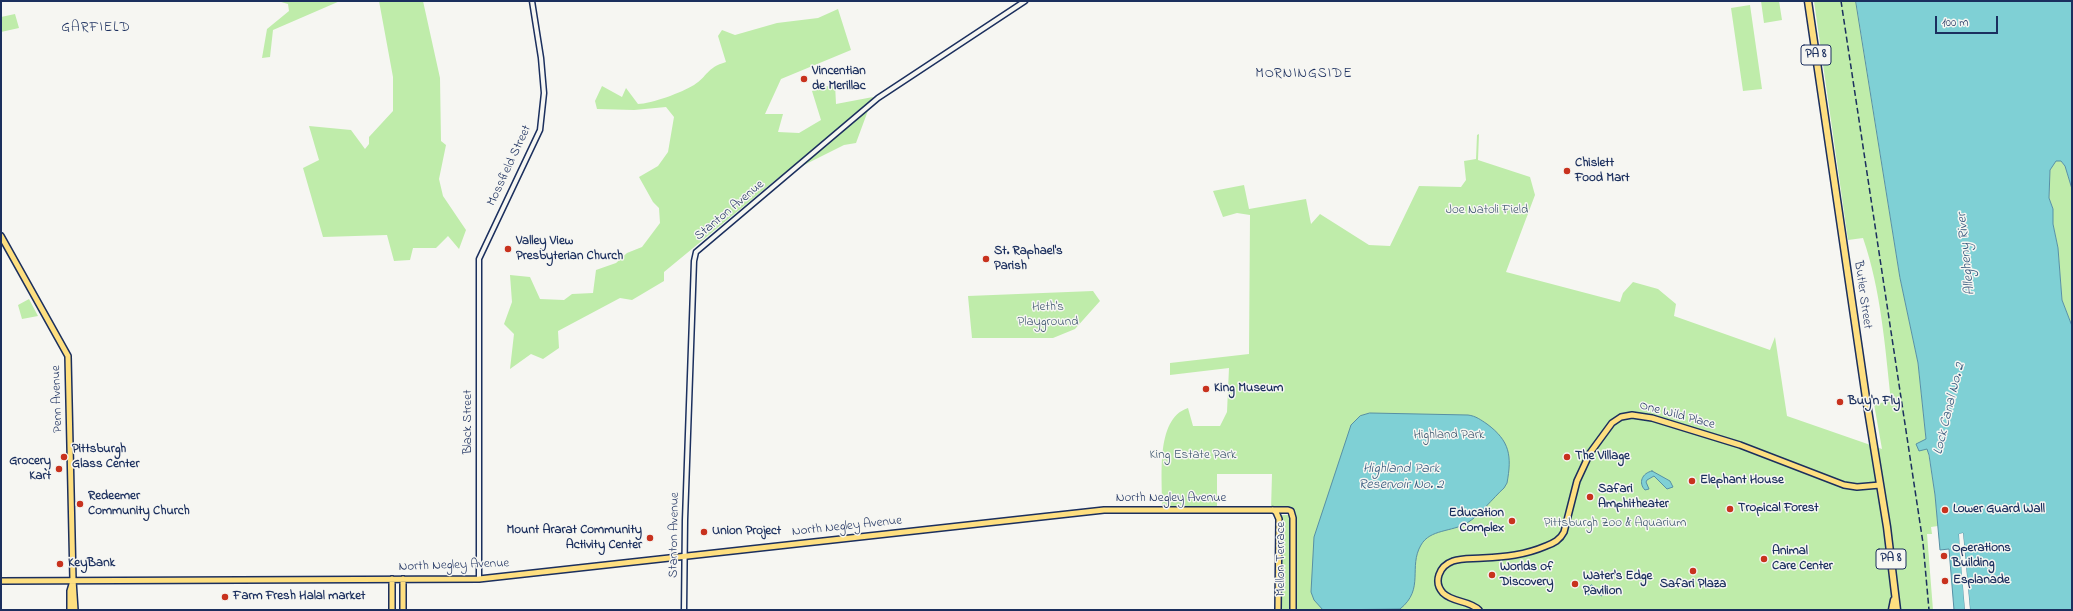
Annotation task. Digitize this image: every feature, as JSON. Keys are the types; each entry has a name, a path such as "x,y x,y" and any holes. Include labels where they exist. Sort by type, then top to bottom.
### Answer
{"highway":[{"name":"Butler Street","path":"1808,1 1895,592"},
{"path":"1892,610 1895,592"},
{"path":"1895,592 1902,610"},
{"name":"PA 8","path":"1895,592 1897,610"}],"main road":[{"name":"Penn Avenue","path":"1,236 68,356 75,610"},
{"name":"One Wild Place","path":"1478,610 1474,606 1453,599 1443,592 1438,580 1440,572 1444,566 1459,560 1507,557 1528,553 1558,541 1564,532 1579,474 1600,439 1612,423 1621,417 1632,415 1652,418 1740,446 1844,485 1857,487 1880,485"},
{"name":"North Negley Avenue","path":"1,581 479,578 1104,510 1288,510"},
{"name":"Mellon Terrace","path":"1273,510 1276,512 1279,519 1278,610"},
{"name":"Mellon Terrace","path":"1288,510 1291,511 1293,518 1293,610"},
{"path":"392,579 392,610"},
{"path":"402,579 402,610"},
{"name":"Penn Avenue","path":"70,610 70,590 73,580"}],"street":[{"name":"Mossfield Street","path":"478,265 479,259 540,130 543,86 541,58 532,1"},
{"name":"Stanton Avenue","path":"684,610 693,294 696,252 878,98 1025,1"},
{"name":"Black Street","path":"478,265 479,578"}],"green space":[{"path":"278,1 340,1 273,30 270,57 262,58 267,29 289,11 288,4"},
{"path":"379,1 423,1 440,78 441,141 446,145 439,179 443,196 466,230 459,249 448,236 436,248 413,248 410,260 394,261 387,235 323,237 303,168 319,160 309,126 351,130 365,149 369,144 369,137 393,111 393,77"},
{"path":"1761,1 1779,1 1782,20 1764,23"},
{"name":"Highland Park","path":"1814,1 1856,1 1900,278 1918,363 1926,439 1935,495 1938,526 1931,527 1932,534 1927,534 1933,610 1293,610 1291,511 1271,510 1272,474 1217,474 1217,510 1162,509 1163,452 1165,437 1170,424 1177,414 1188,408 1193,426 1220,426 1227,412 1229,368 1170,375 1170,363 1249,354 1250,215 1237,213 1223,217 1213,191 1244,185 1249,209 1306,199 1311,224 1320,214 1369,245 1390,246 1419,186 1461,187 1466,180 1464,161 1476,159 1477,135 1479,134 1478,160 1530,177 1535,195 1506,272 1620,302 1623,293 1633,282 1658,289 1676,304 1674,316 1770,350 1775,337 1787,416 1882,449 1874,404 1891,401 1882,318 1874,278 1863,238 1848,240"},
{"path":"1750,5 1762,89 1743,91 1731,8"},
{"path":"838,9 851,50 781,79 765,114 783,114 778,132 799,133 821,120 812,91 835,84 836,104 873,97 856,143 844,145 778,178 664,272 664,281 632,300 620,298 558,331 559,348 543,359 531,354 510,369 514,334 504,324 512,302 510,275 530,277 540,299 564,300 572,294 593,293 596,270 616,263 627,253 642,247 660,223 659,208 653,202 639,177 658,166 668,152 674,117 666,107 634,110 597,109 595,101 602,86 622,97 626,88 638,104 659,100 689,88 699,82 719,64 726,62 718,36 722,30 735,35 777,23 818,18"},
{"path":"15,14 19,28 1,32 1,17"},
{"path":"2056,161 2061,161 2065,166 2072,189 2072,326 2062,300 2058,248 2053,224 2053,209 2049,198 2050,170"},
{"name":"Heth's Playground","path":"1093,291 1100,301 1075,329 1053,338 972,338 968,296"},
{"path":"29,299 38,316 22,319 18,305"},
{"path":"1281,515 1290,515 1291,517 1291,610 1280,610"}],"water":[{"path":"1856,1 2071,1 2072,3 2072,189 2065,166 2061,161 2056,161 2050,170 2049,198 2053,209 2053,224 2058,248 2062,300 2072,326 2072,610 1970,610 1963,533 1959,534 1965,610 1954,610 1949,549 1940,550 1935,495 1929,455 1927,449 1919,451 1916,444 1926,439 1918,363 1900,278"},
{"name":"Highland Park Reservoir No. 2","path":"1370,413 1468,415 1478,418 1495,430 1505,443 1509,457 1509,473 1507,483 1504,488 1472,520 1461,526 1436,533 1425,540 1417,553 1412,594 1408,601 1400,609 1323,610 1314,600 1311,592 1314,537 1351,425 1360,416"},
{"path":"1652,471 1670,481 1673,487 1667,489 1654,476 1647,480 1646,482 1649,489 1645,490 1642,484 1642,479 1646,474"},
{"path":"1592,585 1598,591 1603,590 1602,596 1594,593 1588,595 1585,591"}],"pier":[{"path":"1963,533 1970,610 1968,610 1961,535 1967,610 1965,610 1959,534"}],"railway":[{"path":"1841,1 1923,543 1929,610"}],"place":[{"name":"Vincentian de Merillac","path":"804,79"},
{"name":"Chislett Food Mart","path":"1567,171"},
{"name":"Valley View Presbyterian Church","path":"508,249"},
{"name":"St. Raphael's Parish","path":"986,259"},
{"name":"King Museum","path":"1206,389"},
{"name":"Buy'n Fly","path":"1840,402"},
{"name":"Pittsburgh Glass Center","path":"64,457"},
{"name":"The Village","path":"1567,457"},
{"name":"Grocery Kart","path":"59,469"},
{"name":"Elephant House","path":"1692,481"},
{"name":"Safari Amphitheater","path":"1590,497"},
{"name":"Redeemer Community Church","path":"80,504"},
{"name":"Tropical Forest","path":"1730,509"},
{"name":"Lower Guard Wall","path":"1945,510"},
{"name":"Education Complex","path":"1512,521"},
{"name":"Union Project","path":"704,532"},
{"name":"Mount Ararat Community Activity Center","path":"650,538"},
{"name":"Operations Building","path":"1944,556"},
{"name":"Animal Care Center","path":"1764,559"},
{"name":"KeyBank","path":"60,564"},
{"name":"Safari Plaza","path":"1693,571"},
{"name":"Worlds of Discovery","path":"1492,575"},
{"name":"Esplanade","path":"1945,581"},
{"name":"Water's Edge Pavilion","path":"1575,584"},
{"name":"Farm Fresh Halal market","path":"225,597"}],"district":[{"name":"GARFIELD","path":"96,29"},
{"name":"MORNINGSIDE","path":"1304,75"}],"park label":[{"name":"Joe Natoli Field","path":"1487,211"},
{"name":"King Estate Park","path":"1193,456"},
{"name":"Pittsburgh Zoo & Aquarium","path":"1615,524"}],"water label":[{"name":"Allegheny River","path":"1967,254"},
{"name":"Lock Canal No. 2","path":"1950,409"}]}
